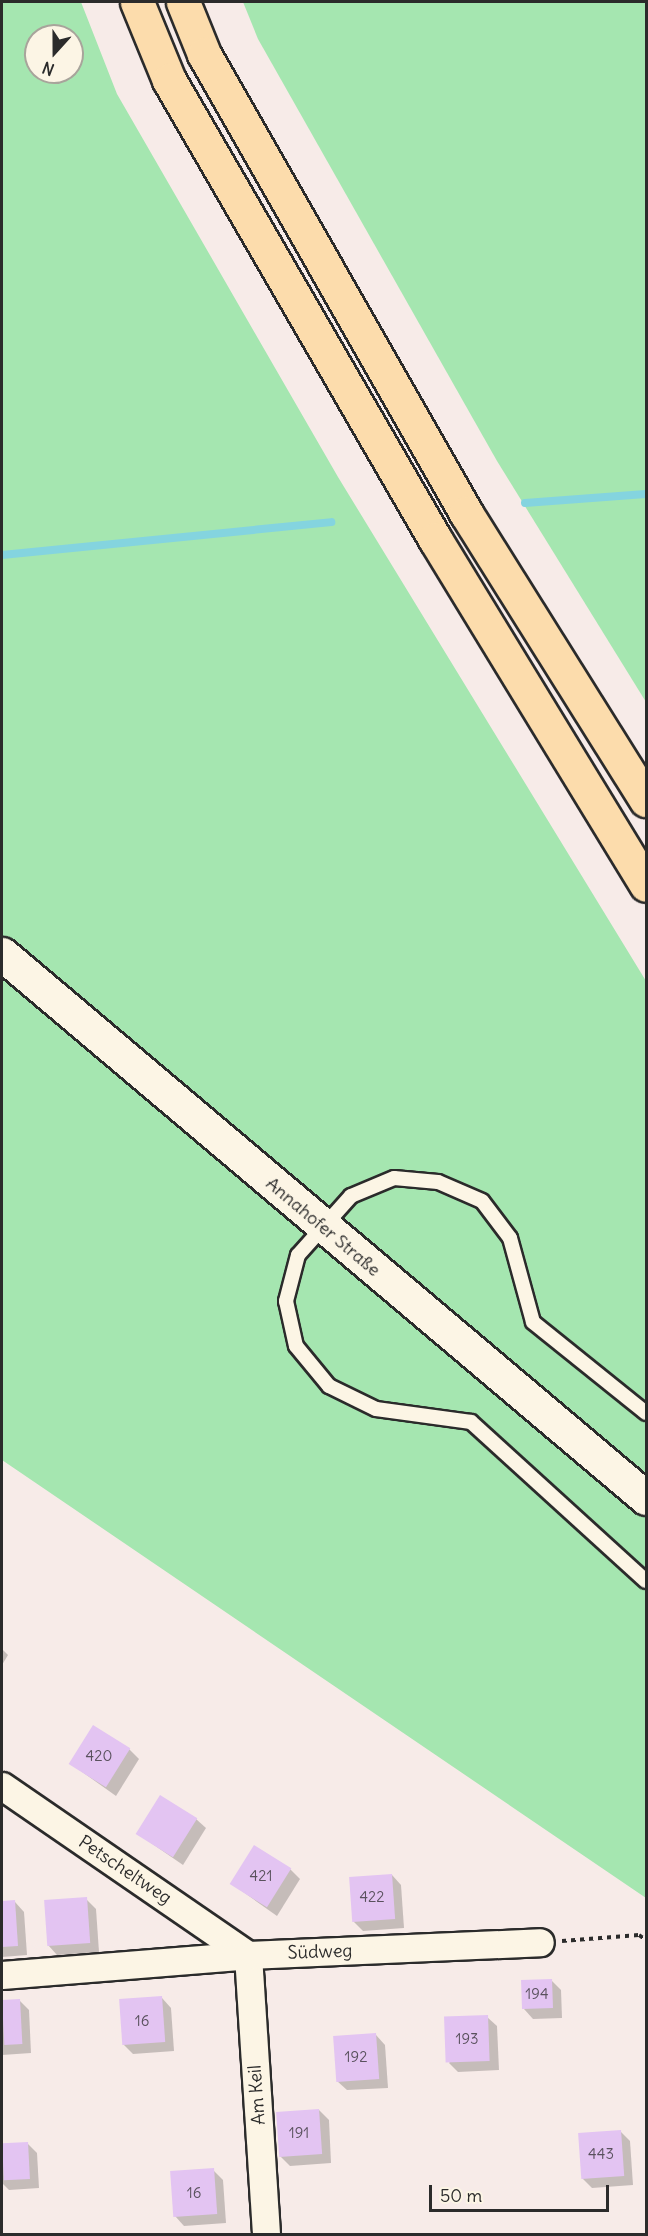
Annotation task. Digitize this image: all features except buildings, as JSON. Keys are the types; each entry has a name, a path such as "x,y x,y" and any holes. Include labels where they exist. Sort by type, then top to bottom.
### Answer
{"highway":[{"path":"137,2 175,90 435,539 646,885"},
{"path":"183,2 204,54 466,513 646,800"}],"street":[{"name":"Annahofer Straße","path":"2,954 646,1498"},
{"name":"Petscheltweg","path":"2,1786 248,1955"},
{"name":"Südweg","path":"2,1975 248,1955 540,1942"},
{"name":"Am Keil","path":"248,1955 266,2235"}],"lane":[{"path":"646,1413 533,1322 510,1238 482,1201 438,1182 394,1178 351,1196 298,1255 286,1301 296,1346 329,1386 376,1409 471,1422 646,1581"}],"path":[{"path":"540,1942 639,1935 646,1940"}],"green space":[{"path":"2,2 81,2 117,94 338,477 646,981 646,1898 2,1460"},
{"path":"243,2 646,2 646,702 497,461 258,39"}],"waterway":[{"path":"525,503 646,494"},
{"path":"2,555 331,522"}]}
